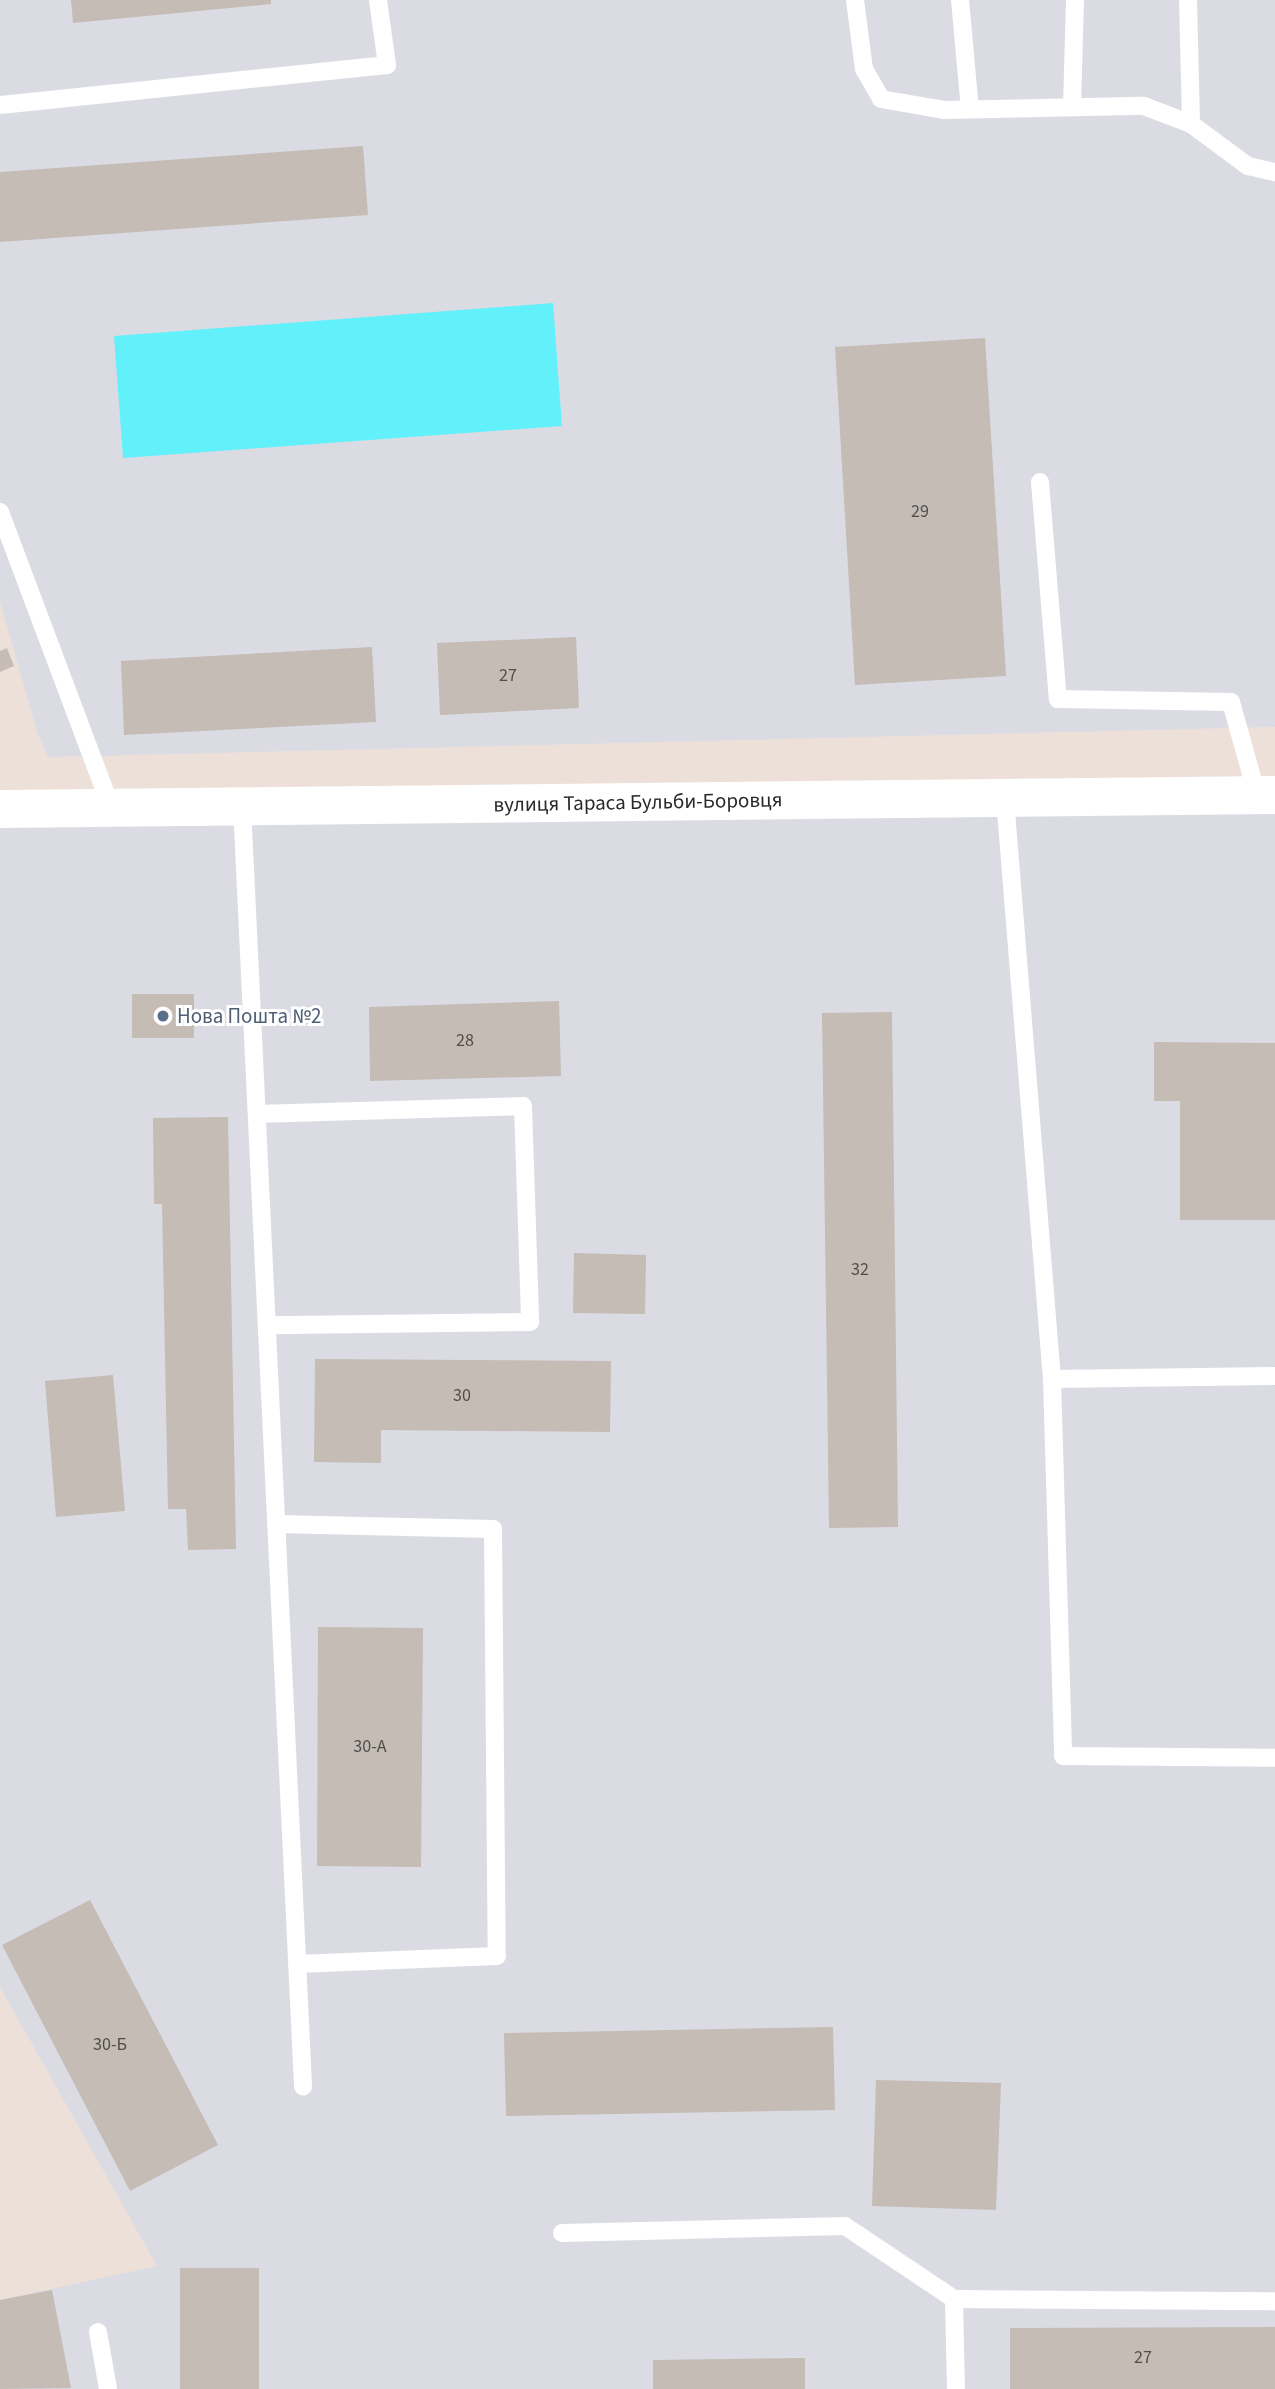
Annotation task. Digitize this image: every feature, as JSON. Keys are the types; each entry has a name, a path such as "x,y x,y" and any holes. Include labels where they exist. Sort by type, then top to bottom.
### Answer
{"street":[{"name":"вулиця Тараса Бульби-Боровця","path":"0,809 1266,795"}],"lane":[{"path":"0,105 387,65 378,0"},
{"path":"855,0 864,69 881,99 945,110 1144,106 1191,124 1248,166 1275,172"},
{"path":"960,0 970,110"},
{"path":"1072,107 1075,0"},
{"path":"1188,0 1191,124"},
{"path":"1040,482 1058,699 1231,702 1266,795"},
{"path":"0,512 111,808"},
{"path":"1005,799 1052,1379 1063,1756 1275,1758"},
{"path":"242,806 303,2087"},
{"path":"257,1114 523,1106 530,1322 267,1325"},
{"path":"1052,1379 1275,1376"},
{"path":"276,1524 493,1529 496,1956 297,1964"},
{"path":"562,2233 845,2227 954,2299 1275,2301"},
{"path":"954,2299 956,2389"},
{"path":"98,2332 108,2389"}],"shaded area":[{"path":"0,0 1275,0 1275,727 48,757 37,732 0,602"},
{"path":"1275,795 1275,2389 0,2389 0,2300 157,2266 0,1987 0,809"}],"water":[{"path":"553,303 562,426 123,458 114,336"}],"building":[{"path":"71,0 271,0 271,4 73,23"},
{"path":"363,146 368,215 0,242 0,172"},
{"path":"985,338 1006,676 855,685 835,347"},
{"path":"576,637 579,708 440,715 437,643"},
{"path":"372,647 376,722 124,735 121,661"},
{"path":"7,648 14,666 0,672 0,651"},
{"name":"Нова Пошта №2","path":"132,994 194,994 194,1038 132,1038"},
{"path":"559,1001 561,1076 370,1081 369,1007"},
{"path":"892,1012 898,1527 829,1528 822,1013"},
{"path":"1154,1042 1275,1043 1275,1220 1180,1220 1180,1101 1154,1101"},
{"path":"228,1117 236,1549 188,1550 186,1509 168,1509 162,1204 154,1204 153,1118"},
{"path":"574,1253 646,1255 645,1314 573,1313"},
{"path":"315,1359 611,1361 610,1432 381,1430 381,1463 314,1462"},
{"path":"113,1375 125,1511 56,1517 45,1381"},
{"path":"318,1627 423,1628 421,1867 317,1866"},
{"path":"90,1900 218,2145 130,2191 2,1945"},
{"path":"833,2027 835,2110 506,2116 504,2033"},
{"path":"876,2080 1001,2083 996,2210 872,2206"},
{"path":"180,2268 259,2268 259,2389 180,2389"},
{"path":"52,2290 71,2388 0,2389 0,2300"},
{"path":"1275,2327 1275,2389 1010,2389 1010,2328"},
{"path":"805,2358 805,2389 653,2389 653,2360"}],"place":[{"name":"Нова Пошта №2","path":"163,1016"}]}
